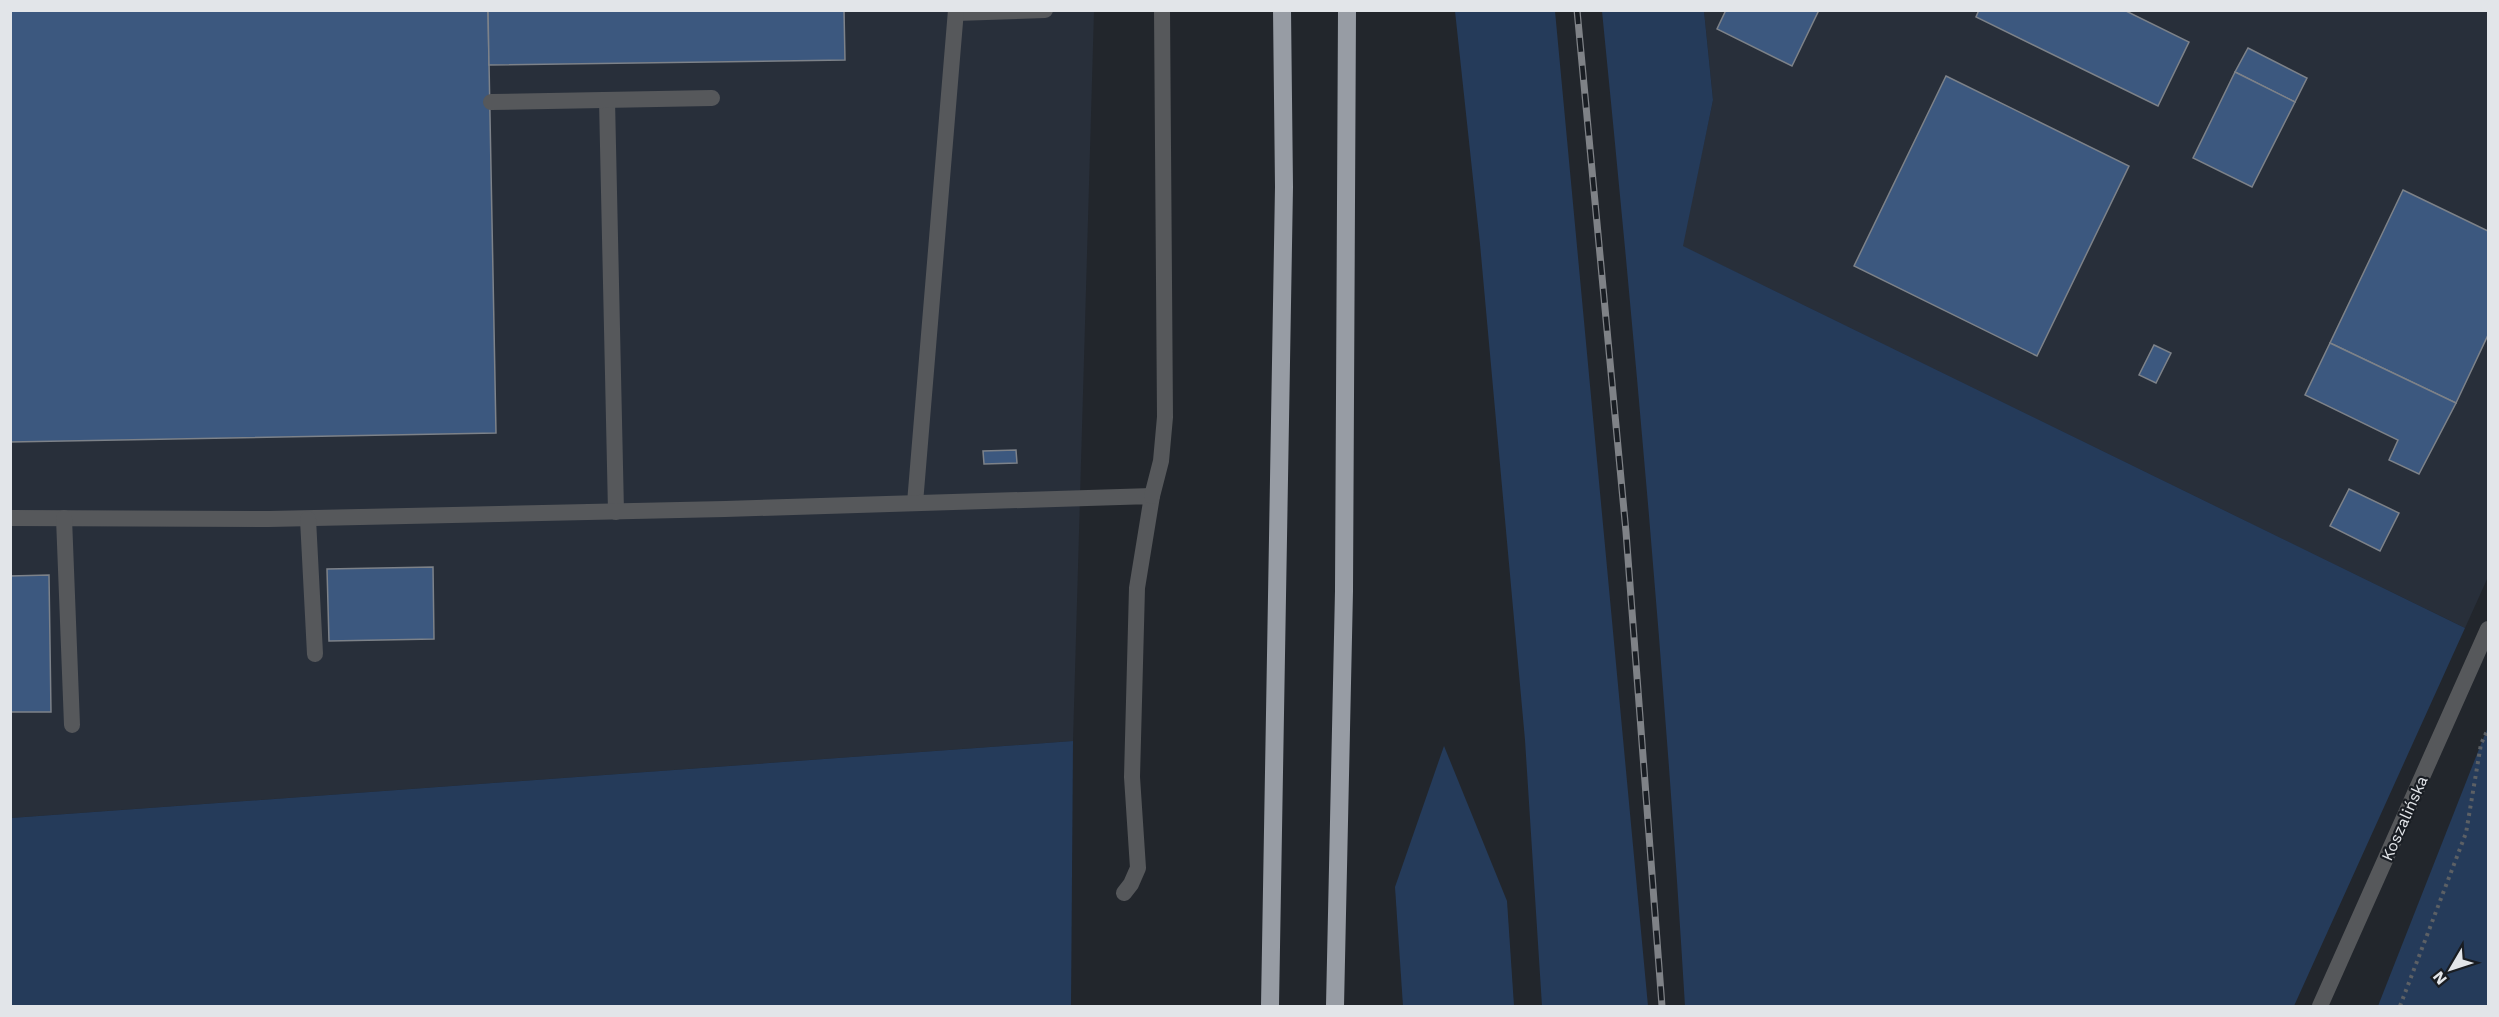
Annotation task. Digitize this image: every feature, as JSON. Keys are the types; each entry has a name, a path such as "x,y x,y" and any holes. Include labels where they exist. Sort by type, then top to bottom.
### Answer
{"highway":[{"path":"1270,1006 1284,187 1282,10"},
{"path":"1335,1006 1344,591 1347,10"}],"street":[{"path":"915,503 956,12 1044,10"},
{"path":"1124,893 1138,868 1132,777 1137,588 1152,496 1161,461 1165,417 1162,10"},
{"path":"491,102 712,98"},
{"path":"607,100 616,512"},
{"path":"10,518 308,519 1152,496"},
{"path":"64,518 72,725"},
{"path":"308,519 315,654"},
{"name":"Koszalińska","path":"2320,1006 2488,629"}],"path":[{"path":"2400,1006 2466,833 2481,744 2488,729"},
{"path":"2481,744 2488,748"}],"shaded area":[{"path":"11,11 1094,11 1073,741 11,818"},
{"path":"1455,11 1555,11 1648,1006 1542,1006 1525,740 1480,244"},
{"path":"1602,11 1704,11 1713,100 1683,246 2465,628 2294,1006 1685,1006 1648,508"},
{"path":"1704,11 2488,11 2488,577 2465,628 1682,246 1713,100"},
{"path":"2488,727 2488,1006 2378,1006 2481,744"},
{"path":"1073,741 1071,1006 11,1006 11,818"},
{"path":"1444,746 1507,901 1514,1006 1403,1006 1395,887"}],"building":[{"path":"10,10 488,10 496,433 10,442"},
{"path":"488,10 844,10 845,60 489,65"},
{"path":"1726,10 1819,10 1792,66 1717,29"},
{"path":"1979,10 2124,10 2189,42 2158,106 1976,17"},
{"path":"2248,48 2307,78 2295,102 2235,72"},
{"path":"2235,72 2295,102 2252,187 2193,158"},
{"path":"1946,76 2129,166 2037,356 1854,266"},
{"path":"2403,190 2488,231 2488,335 2456,403 2330,343"},
{"path":"2330,343 2456,403 2419,474 2389,460 2398,440 2305,395"},
{"path":"2154,345 2171,353 2156,383 2139,375"},
{"path":"1016,450 1017,463 984,464 983,451"},
{"path":"2349,489 2399,513 2380,551 2330,526"},
{"path":"433,567 434,639 329,641 327,569"},
{"path":"49,575 51,712 10,712 10,576"}],"railway":[{"path":"1577,10 1626,532 1662,1006"}]}
